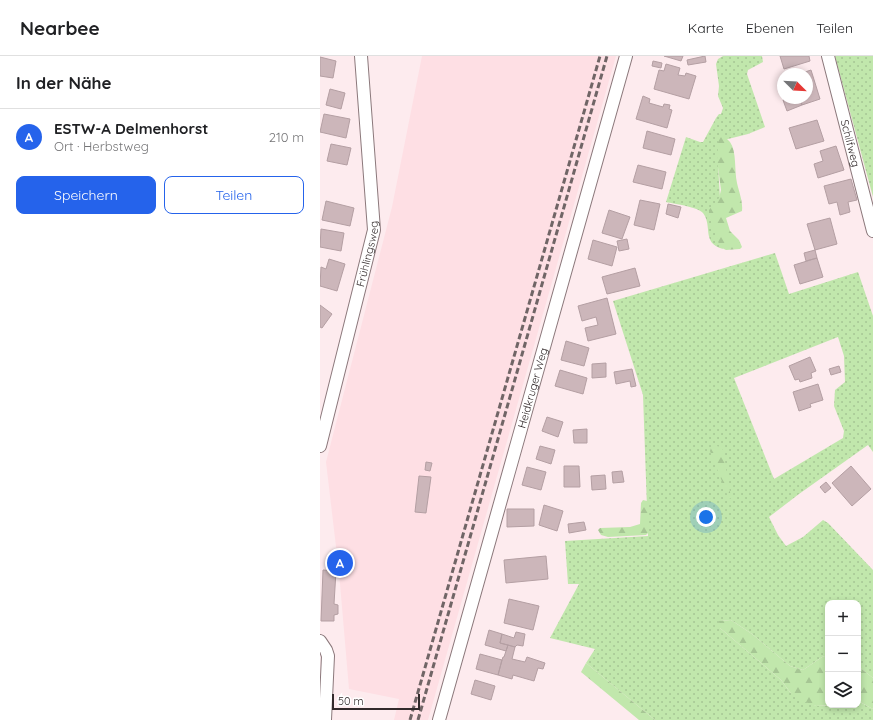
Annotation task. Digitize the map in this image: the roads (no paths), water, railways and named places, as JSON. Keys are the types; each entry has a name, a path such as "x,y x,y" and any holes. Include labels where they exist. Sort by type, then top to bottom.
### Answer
{"street":[{"name":"Frühlingsweg","path":"320,446 374,230 361,56"},
{"name":"Heidkruger Weg","path":"439,720 626,56"},
{"name":"Schilfweg","path":"828,56 873,231"},
{"path":"320,641 328,656 325,720"}],"railway":[{"path":"410,720 600,56"},
{"path":"418,720 607,56"}],"place":[{"name":"ESTW-A Delmenhorst","path":"340,563"}]}
